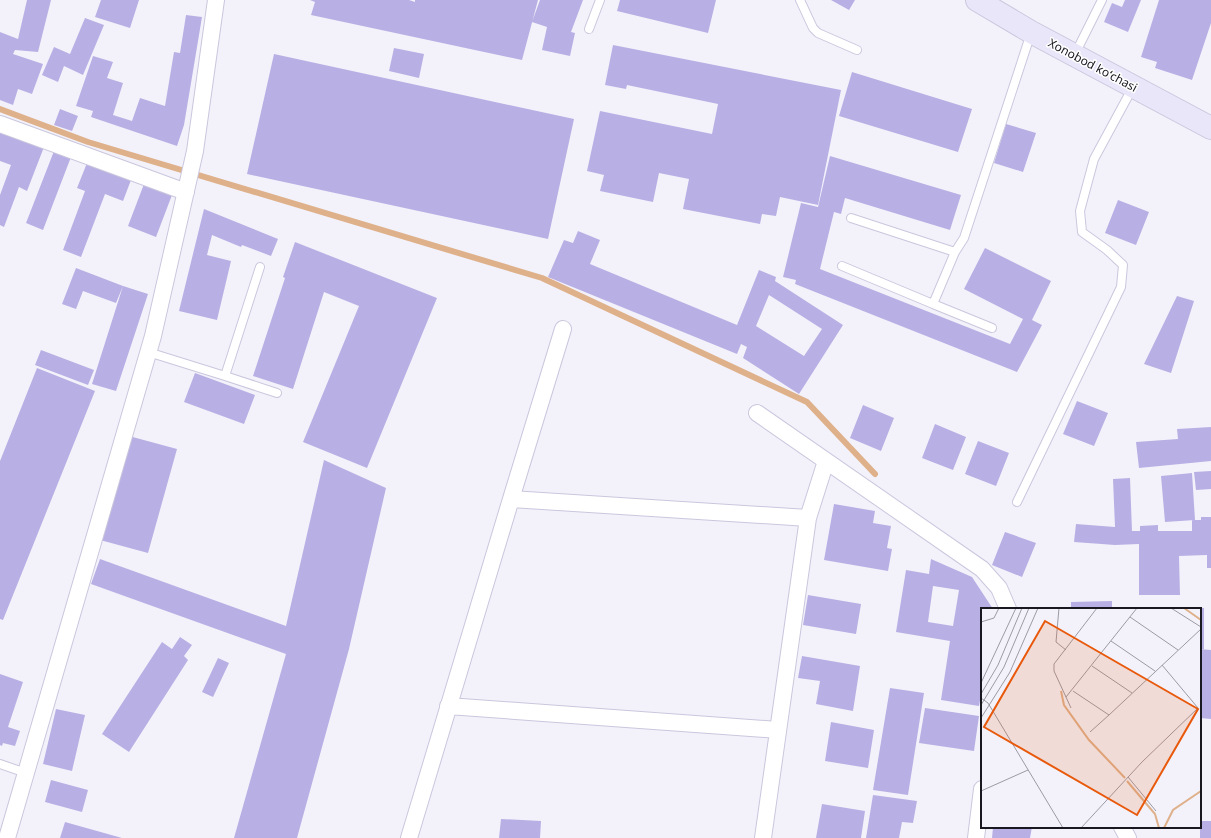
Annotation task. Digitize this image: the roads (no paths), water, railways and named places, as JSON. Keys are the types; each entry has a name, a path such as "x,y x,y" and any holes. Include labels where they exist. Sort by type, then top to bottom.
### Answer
{"main road":[{"name":"Xonobod koʻchasi","path":"977,0 1031,32 1211,128"}],"street":[{"path":"7,838 148,352 195,151 216,0"},
{"path":"0,124 186,192"},
{"path":"409,838 563,329"},
{"path":"757,413 982,569 999,588 1008,608"},
{"path":"763,838 808,518 826,461"},
{"path":"511,499 808,518"},
{"path":"448,706 778,730"},
{"path":"976,838 981,796"},
{"path":"1123,828 1128,838"}],"lane":[{"path":"588,28 600,0"},
{"path":"800,0 813,28 818,33 857,50"},
{"path":"1074,55 1102,0"},
{"path":"933,304 955,252 964,238 1031,32"},
{"path":"1017,502 1121,287 1124,265 1107,250 1082,232 1080,211 1094,159 1134,86"},
{"path":"851,218 955,252"},
{"path":"842,266 992,328"},
{"path":"225,376 260,267"},
{"path":"148,352 277,393"},
{"path":"0,764 26,773"}],"waterway":[{"path":"0,109 88,142 542,278 807,402 875,474"}]}
